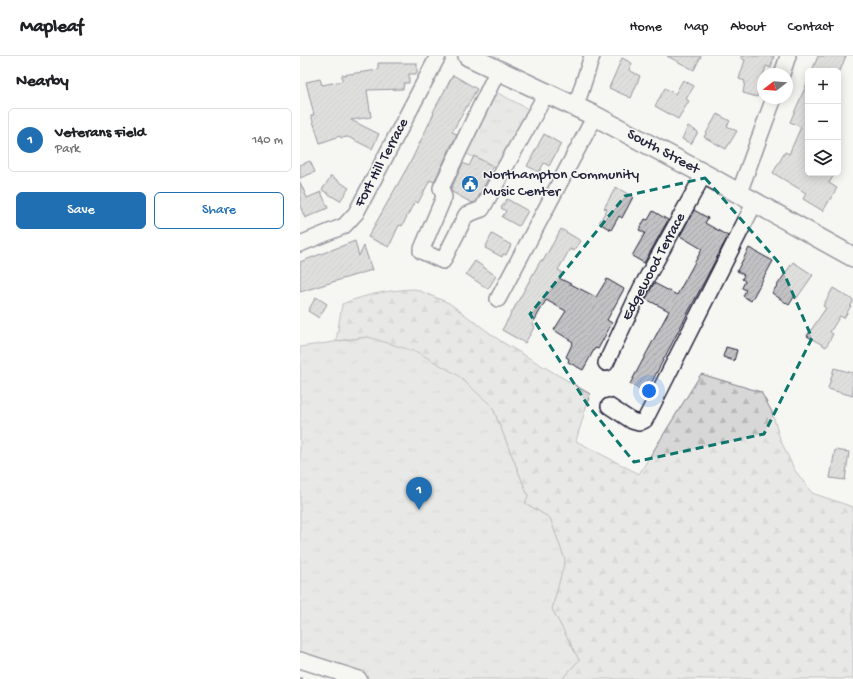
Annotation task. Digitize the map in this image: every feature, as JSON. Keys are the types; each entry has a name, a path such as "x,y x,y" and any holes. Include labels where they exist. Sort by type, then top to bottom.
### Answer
{"main road":[{"name":"South Street","path":"468,56 576,106 747,197 853,257"}],"street":[{"name":"Fort Hill Terrace","path":"300,244 344,226 356,213 438,56"},
{"path":"576,106 592,56"},
{"path":"784,68 788,56"},
{"path":"498,70 441,188 444,197 421,251 443,261 466,215 482,209 547,92"},
{"path":"609,406 632,421 640,423 645,420 747,197 772,104"},
{"path":"498,298 595,116"},
{"name":"Edgewood Terrace","path":"606,363 641,288 704,174"},
{"path":"300,660 359,679"}],"highlighted area":[{"path":"705,178 780,264 812,338 764,434 634,462 587,404 530,314 625,196"}],"green space":[{"path":"494,91 532,111 501,171 463,152"},
{"path":"415,289 449,303 502,342 590,394 576,441 639,474 701,374 761,392 772,412 780,439 794,469 812,493 853,507 853,679 562,679 579,660 552,609 565,560 550,518 525,503 528,496 492,406 368,337 336,341 342,304 378,293"},
{"path":"368,337 417,352 456,374 492,406 528,496 525,503 550,518 565,560 552,609 579,660 562,679 369,679 306,662 300,664 300,347"}],"building":[{"path":"667,56 701,56 694,70"},
{"path":"741,56 774,56 771,68 766,66 765,68 757,68 757,97 743,93 745,81 739,79 745,60 741,58"},
{"path":"818,56 846,56 841,68 813,68"},
{"path":"622,58 632,63 629,70 640,76 631,98 609,88"},
{"path":"378,63 417,63 417,74 409,74 409,83 404,83 403,89 367,90 371,117 351,120 379,134 372,149 348,137 341,138 340,136 320,143 311,115 314,115 306,82 320,79 322,85 342,81 342,75 378,70"},
{"path":"453,75 477,89 452,132 457,134 434,182 430,180 418,203 415,201 402,226 399,225 389,247 368,237 412,159 434,113 433,112"},
{"path":"683,80 694,86 686,99 689,101 678,119 655,106 665,88 675,94"},
{"path":"805,88 805,176 833,176 829,183 837,188 823,211 803,199 806,193 773,173 785,152 789,154 801,127 790,122"},
{"path":"717,114 730,121 727,126 737,131 726,149 704,137"},
{"path":"688,126 698,132 691,144 682,139"},
{"path":"544,134 561,144 549,166 544,163 539,172 527,166"},
{"name":"Northampton Community Music Center","path":"474,156 493,166 476,202 472,203 452,192 451,189 463,163 469,166"},
{"path":"310,161 315,172 300,178 300,165"},
{"path":"331,176 349,188 340,201 322,190"},
{"path":"300,182 307,198 321,192 328,208 305,218 300,206"},
{"path":"616,187 633,197 622,218 619,216 611,230 599,223 607,209 604,208"},
{"path":"507,199 528,211 518,226 502,217 506,211 501,208"},
{"path":"694,210 708,218 705,223 728,236 646,393 630,384 669,311 646,299 654,283 677,295 702,249 680,236"},
{"path":"653,211 668,220 644,263 632,256 645,233 639,230 645,219 648,220"},
{"path":"561,229 581,241 574,251 570,249 558,270 562,272 559,278 596,297 607,279 624,289 607,320 612,323 598,349 595,348 583,370 568,362 569,359 566,357 573,342 554,330 566,311 546,300 532,325 535,326 525,343 502,330 541,260 543,261"},
{"path":"492,234 511,245 506,255 503,254 502,257 485,248"},
{"path":"355,241 359,256 364,246 372,270 300,292 300,262"},
{"path":"749,248 773,261 751,301 743,296 746,290 742,288 745,281 742,279 744,275 737,271"},
{"path":"475,261 496,276 488,289 466,274"},
{"path":"793,262 813,275 796,299 794,297 789,305 772,293"},
{"path":"833,288 853,300 853,302 844,318 840,316 830,332 833,334 826,347 807,336 826,308 823,306"},
{"path":"316,297 327,304 319,318 308,311"},
{"path":"726,347 737,350 734,361 723,357"},
{"path":"834,368 853,373 853,396 828,389"},
{"path":"835,450 849,452 845,480 830,478"}],"place":[{"name":"Northampton Community Music Center","path":"470,184"},
{"name":"Veterans Field","path":"419,510"}]}
